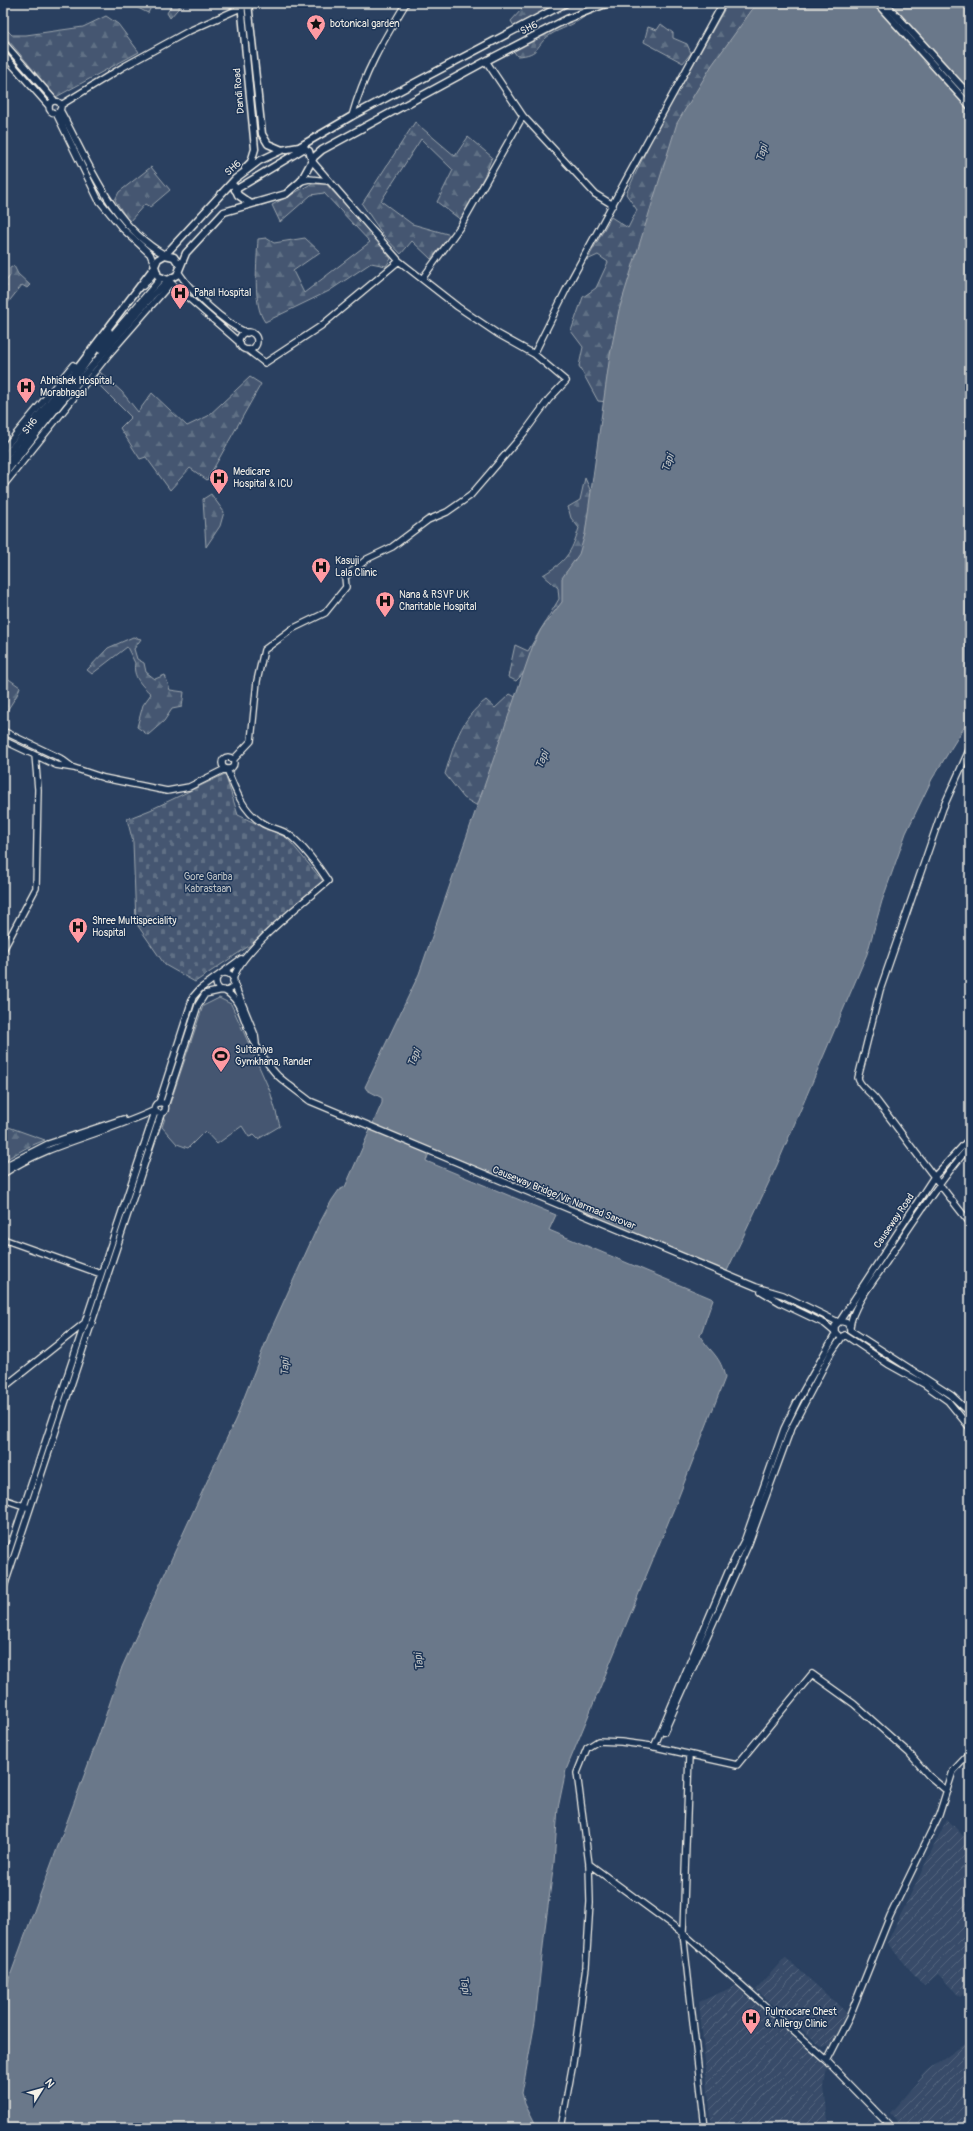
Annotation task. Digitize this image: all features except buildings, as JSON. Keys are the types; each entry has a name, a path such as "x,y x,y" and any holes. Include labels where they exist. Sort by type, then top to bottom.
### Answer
{"main road":[{"path":"567,19 596,3"},
{"name":"SH6","path":"313,159 322,150 486,61 567,19 608,3"},
{"path":"877,3 970,106"},
{"path":"885,3 970,96"},
{"name":"Dandi Road","path":"248,4 262,134 268,144 282,150"},
{"name":"SH6","path":"3,459 80,369 155,268 158,259 165,256 242,172 282,150 302,147 352,116 565,4"},
{"name":"Dandi Road","path":"241,6 255,149 251,162 242,172"},
{"path":"155,268 167,280 174,278 186,253 224,212 286,194 301,181 313,159 308,151 302,147 235,190"},
{"path":"235,179 235,190 242,200 251,204"},
{"path":"165,256 174,257 179,269"},
{"name":"SH6","path":"3,476 62,401 167,280"}],"street":[{"path":"352,116 366,72 376,52 406,3"},
{"path":"534,354 572,278 723,3"},
{"path":"3,54 48,105 50,112 59,109 123,67 183,34 248,4"},
{"path":"3,42 54,100 102,193 126,223 154,250 165,256"},
{"path":"486,61 523,116 595,194 613,205"},
{"path":"48,105 54,100"},
{"path":"59,109 98,199 122,228 150,254 155,268"},
{"path":"422,280 460,227 523,116"},
{"path":"3,740 56,765 74,768 104,778 167,791 189,787 226,769 233,768 233,760 251,741 257,680 264,650 292,629 325,613 346,587 345,577 367,559 392,547 428,520 448,512 470,496 484,482 549,399 566,381 534,354 481,323 422,280 399,261 328,181 313,159"},
{"path":"301,181 308,179 328,181"},
{"path":"167,280 240,343 243,348 265,363 321,326 399,261"},
{"path":"179,269 189,288 237,328 254,335 257,340 254,348 248,350"},
{"path":"3,468 80,369 167,280"},
{"path":"3,486 167,280"},
{"path":"240,343 240,338 247,333"},
{"path":"3,450 73,365 80,369"},
{"path":"3,731 60,758 74,768"},
{"path":"970,748 942,808 880,990 858,1078 860,1084 876,1098 934,1178 970,1223"},
{"path":"3,950 36,888 38,789 35,755"},
{"path":"3,1569 193,997 200,989 246,956 328,882 321,870 289,836 262,823 249,812 238,797 226,769 222,764 223,760 228,757 233,760"},
{"path":"3,1167 48,1144 156,1111 164,1112 198,1005 205,994 230,988 235,972 246,956"},
{"path":"224,973 229,974 233,981 255,1035 256,1043 251,1037 238,1004 231,995 218,988 216,982 220,975 224,973"},
{"name":"Causeway Bridge/Vir Narmad Sarovar","path":"256,1043 279,1077 310,1101 366,1126 756,1287"},
{"path":"159,1103 165,1106"},
{"path":"3,1174 28,1159 50,1149 156,1111"},
{"path":"3,1590 92,1324 156,1111"},
{"name":"Causeway Road","path":"839,1321 934,1178 970,1138"},
{"name":"Causeway Road","path":"850,1328 851,1317 869,1287 939,1184 970,1146"},
{"path":"3,1239 101,1274"},
{"path":"756,1287 783,1295 839,1321 845,1321 850,1328 951,1395 968,1412 962,1417"},
{"path":"756,1287 781,1303 826,1324 836,1332 888,1364 924,1384 948,1401 970,1428"},
{"path":"656,1747 728,1572 745,1539 784,1429 797,1402 836,1332 835,1326 839,1321"},
{"path":"86,1322 92,1324"},
{"path":"3,1388 86,1322"},
{"path":"656,1747 749,1543 790,1432 831,1353 850,1328"},
{"path":"3,1499 31,1508"},
{"path":"561,2128 573,2064 586,1968 590,1902 589,1864 577,1772 587,1748 598,1741 621,1742 656,1747 737,1765 812,1674 854,1704 909,1753 928,1775 947,1791"},
{"path":"827,2061 850,2018 890,1916 939,1815 953,1771 970,1753"},
{"path":"689,1755 683,1933 705,2128"},
{"path":"589,1864 683,1933 827,2061 892,2128"}],"shaded area":[{"path":"947,1819 970,1843 970,1988 960,1997 938,1974 924,1986 887,1943"},
{"path":"785,1957 847,2013 830,2046 823,2048 756,1990"},
{"path":"735,1986 827,2067 824,2087 829,2128 712,2128 699,2002"},
{"path":"970,2040 970,2128 904,2128 890,2113 927,2071"}],"green space":[{"path":"137,3 153,3 148,13 136,7"},
{"path":"173,3 183,3 170,18 167,13"},
{"path":"517,3 559,3 514,26 511,21 522,9"},
{"path":"728,3 762,3 607,402 598,401 579,366 583,347 571,331 583,297 596,288 608,262 598,255 587,260 611,217 628,228 637,210 626,194 653,136"},
{"path":"572,13 584,14 584,17 550,35 534,52 517,56 510,46"},
{"path":"106,16 118,24 139,52 56,97 3,34 3,26 12,35 26,35 83,27"},
{"path":"661,24 673,33 673,38 687,44 691,53 683,63 644,42 648,27 657,30"},
{"path":"415,122 455,156 468,137 492,157 485,175 461,220 437,202 453,170 421,139 381,201 412,224 451,235 431,259 412,241 401,254 384,236 362,204"},
{"path":"151,167 170,190 150,207 145,204 129,222 115,200 119,192"},
{"path":"311,184 326,184 380,242 391,259 386,266 371,263 329,291 265,322 258,305 257,294 256,270 258,239 266,238 274,243 305,238 320,252 293,271 304,293 370,242 324,193 311,195 280,222 272,205"},
{"path":"14,266 18,274 30,285 27,288 22,285 7,304 3,300 3,285 10,276 10,268"},
{"path":"100,372 122,392 138,412 152,393 187,426 208,416 250,377 261,384 207,480 190,468 170,490 146,457 140,459 120,428 131,417 94,380"},
{"path":"585,478 593,496 570,610 541,655 516,681 508,677 515,645 528,651 559,599 558,588 543,575 562,561 570,551 579,528 571,518 568,507 580,500"},
{"path":"211,494 224,512 220,526 206,547 203,499"},
{"path":"133,637 141,639 134,649 137,659 144,663 146,672 155,679 165,675 170,690 184,692 182,707 172,709 164,721 148,735 137,727 143,705 151,694 138,680 134,668 135,663 127,647 92,674 87,670 108,648"},
{"path":"3,675 20,687 17,695 3,717"},
{"path":"510,694 519,699 481,808 464,798 445,774 459,733 477,707 486,700 495,708"},
{"name":"Gore Gariba Kabrastaan","path":"225,774 238,815 287,838 323,881 261,938 195,982 165,965 136,923 133,842 127,819 150,810"},
{"name":"Sultaniya Gymkhana, Rander","path":"219,998 231,1004 270,1091 280,1126 258,1139 254,1135 249,1137 242,1126 217,1144 205,1131 188,1148 177,1144 162,1127 203,1006"},
{"path":"3,1125 45,1140 28,1147 3,1161"}],"water":[{"name":"Tapi","path":"757,3 970,3 970,718 932,779 906,833 882,901 867,954 777,1165 727,1271 431,1148 426,1161 556,1215 549,1230 713,1299 700,1336 721,1365 725,1378 677,1501 566,1770 558,1808 554,1863 545,1928 535,2022 522,2093 525,2104 537,2128 3,2128 3,1995 99,1735 122,1667 236,1418 269,1334 318,1226 332,1200 339,1190 345,1187 382,1103 382,1098 367,1090 365,1087 419,974 533,645 541,629 562,602 562,578 579,554 585,534 610,355 619,310 677,123 712,65"}],"place":[{"name":"botonical garden","path":"316,41"},
{"name":"Pahal Hospital","path":"180,310"},
{"name":"Abhishek Hospital, Morabhagal","path":"26,404"},
{"name":"Medicare Hospital & ICU","path":"219,495"},
{"name":"Kasuji Lala Clinic","path":"321,584"},
{"name":"Nana & RSVP UK Charitable Hospital","path":"385,618"},
{"name":"Shree Multispeciality Hospital","path":"78,944"},
{"name":"Sultaniya Gymkhana, Rander","path":"221,1073"},
{"name":"Pulmocare Chest & Allergy Clinic","path":"751,2035"}]}
